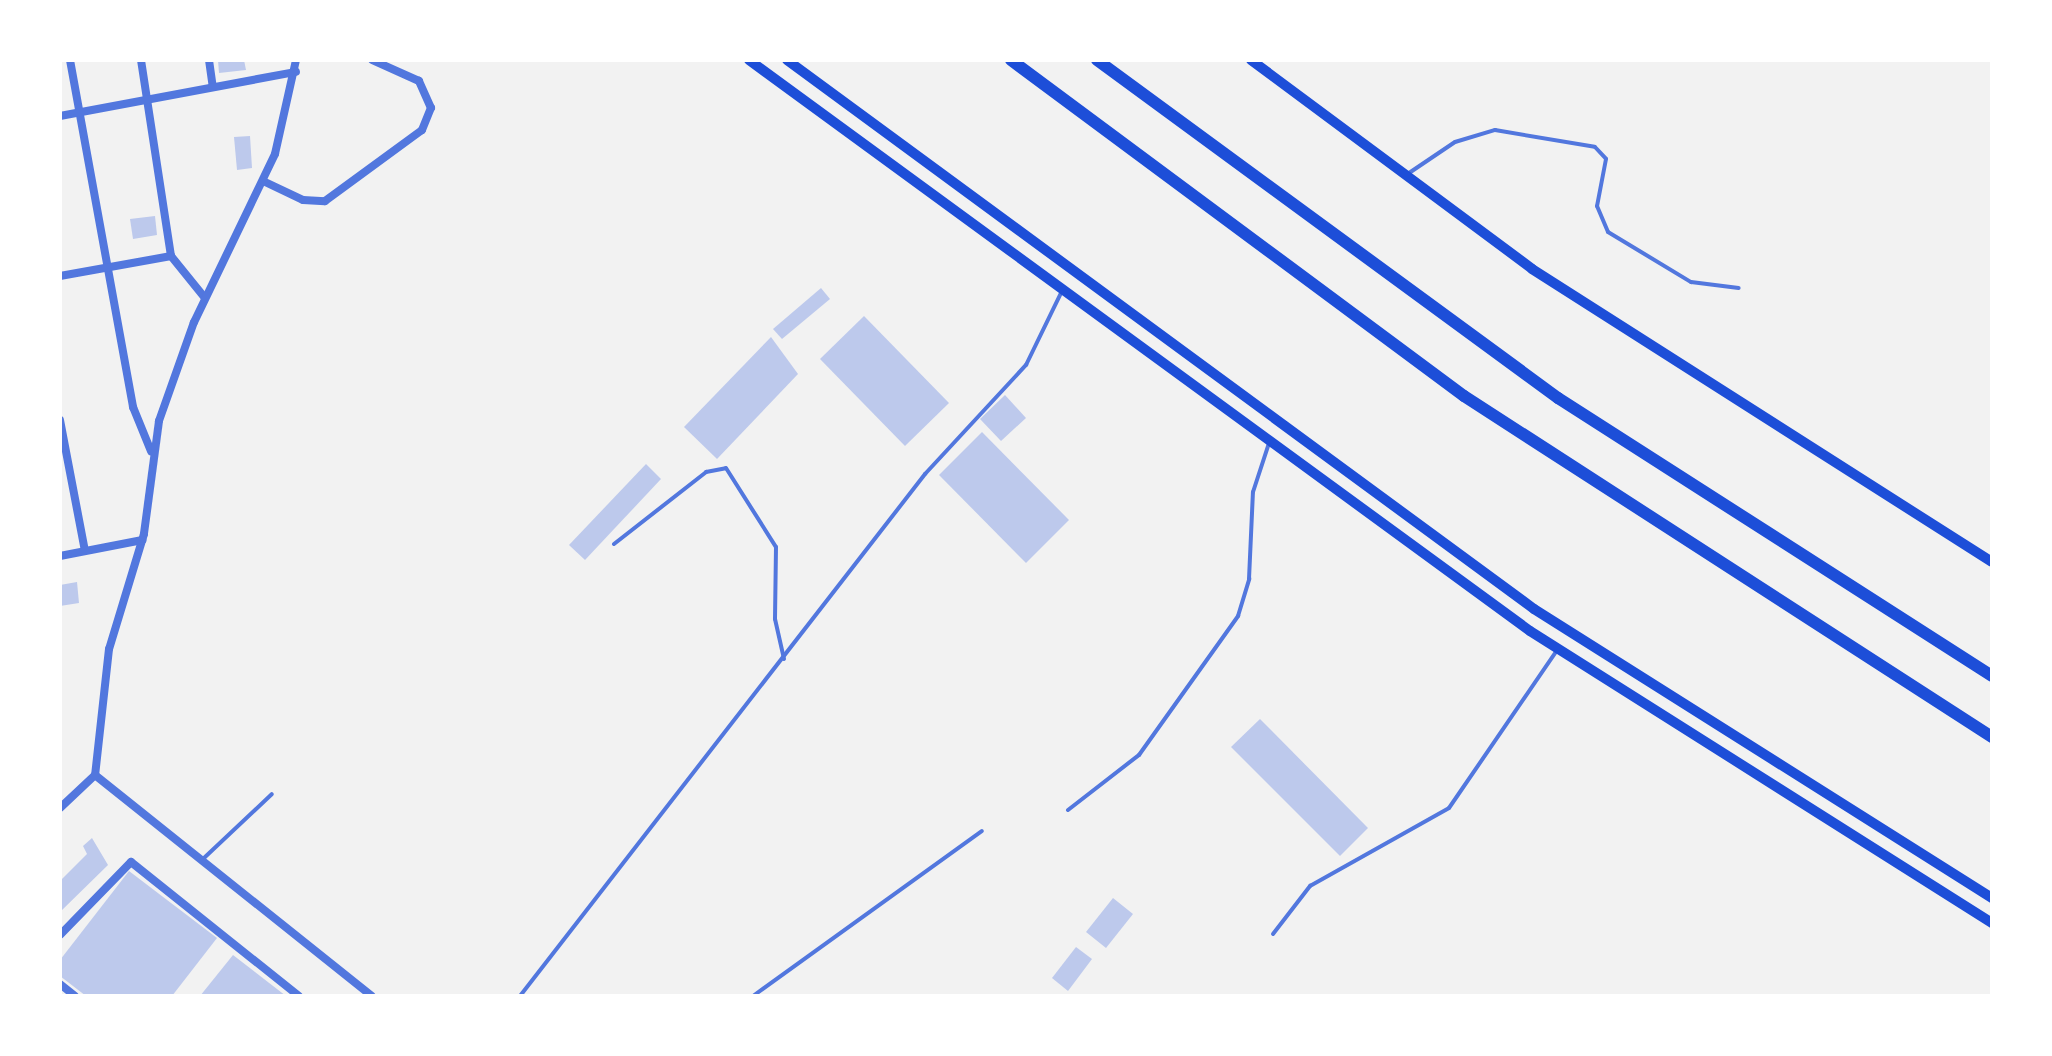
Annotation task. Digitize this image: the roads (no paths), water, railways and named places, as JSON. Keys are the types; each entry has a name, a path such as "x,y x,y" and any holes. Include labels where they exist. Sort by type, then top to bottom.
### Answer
{"highway":[{"path":"1011,60 1464,396 1992,737"},
{"path":"1097,60 1558,398 1992,676"}],"main road":[{"path":"748,60 876,149 1061,293 1557,650 1992,924"},
{"path":"787,60 1066,271 1559,626 1992,898"},
{"path":"1251,60 1548,280 1992,562"}],"street":[{"path":"70,60 133,407 150,451"},
{"path":"140,60 171,256 206,298"},
{"path":"209,60 213,87"},
{"path":"60,808 96,776 109,650 142,540 150,451 173,373 263,182 288,117 296,60"},
{"path":"263,182 302,200 325,201 422,130 431,108 419,82 372,60"},
{"path":"60,116 296,72"},
{"path":"60,276 171,256"},
{"path":"60,420 85,552"},
{"path":"60,556 142,540"},
{"path":"96,776 372,996"},
{"path":"60,935 131,862 299,996"},
{"path":"60,984 75,996"}],"lane":[{"path":"1406,176 1455,142 1495,130 1595,147 1606,159 1597,206 1608,232 1691,282 1739,288"},
{"path":"520,996 925,474 1026,366 1061,293"},
{"path":"1068,810 1139,755 1238,616 1248,579 1253,492 1269,442"},
{"path":"614,544 706,472 726,468 776,547 775,619 784,659"},
{"path":"1273,934 1310,886 1449,808 1557,650"},
{"path":"200,861 272,794"},
{"path":"753,996 982,831"}]}
